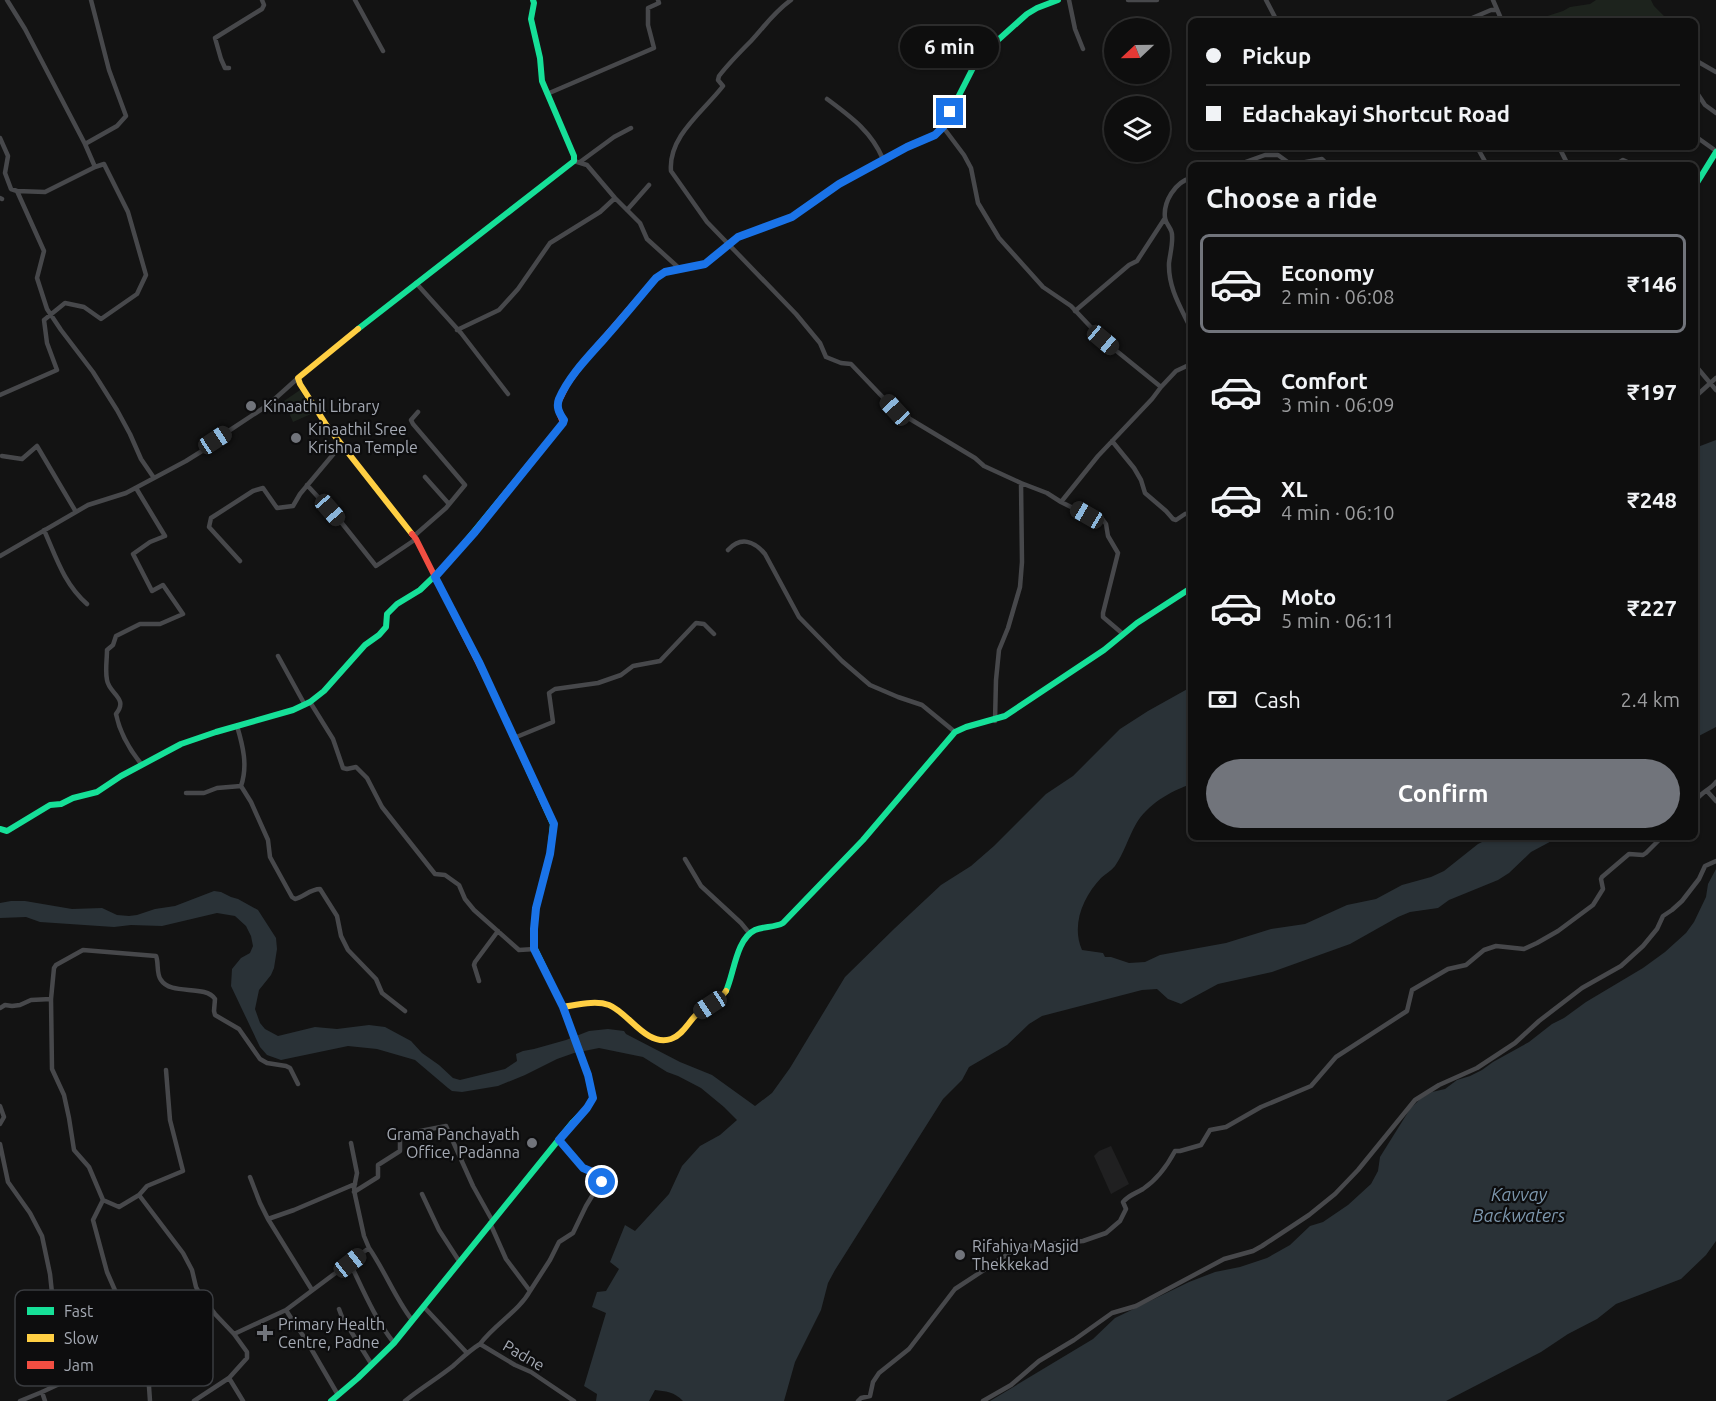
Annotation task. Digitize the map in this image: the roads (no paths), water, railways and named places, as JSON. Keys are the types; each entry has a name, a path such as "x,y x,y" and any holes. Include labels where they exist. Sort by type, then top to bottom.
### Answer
{"main road":[{"path":"331,1401 394,1343 591,1103 592,1093 588,1075 563,1007 534,949 536,908 550,854 554,824 479,662 415,538 341,445 322,419 298,378 416,283 577,162 542,81 540,58 531,19 533,0"},
{"path":"0,829 7,831 42,809 97,792 181,744 293,710 324,691 365,645 386,627 387,614 397,604 420,590 435,577 475,532 563,423 564,420 558,411 559,399 570,380 656,278 665,272 705,264 738,237 792,217 839,184 883,159 935,135 943,127 978,58 984,51 1027,14 1058,0"},
{"path":"1698,181 1716,154"},
{"path":"563,1007 606,1004 645,1034 655,1039 668,1041 674,1039 695,1015 725,993 739,949 750,934 758,929 779,926 792,915 862,840 955,732 1005,716 1104,650 1123,634 1188,590"}],"street":[{"path":"7,0 25,29 95,166"},
{"path":"85,144 117,126 126,116 109,70 91,0"},
{"path":"229,68 225,68 215,38 262,9 264,5 262,0"},
{"path":"355,0 383,51"},
{"path":"547,94 654,48 648,25 648,8 659,3 658,0"},
{"path":"791,0 771,16 719,76 718,80 723,86 681,135 670,165 673,175 707,222 796,314 820,343 826,357 841,363 852,364 895,410 984,465 1047,493 1087,515 1103,520 1106,524 1107,536 1118,553 1103,617 1123,634"},
{"path":"1069,0 1075,29 1083,49"},
{"path":"1128,0 1157,0"},
{"path":"1266,0 1275,18"},
{"path":"1493,0 1501,18"},
{"path":"1471,18 1497,10"},
{"path":"1698,62 1716,72"},
{"path":"1698,94 1705,105 1716,113"},
{"path":"827,99 871,137 883,159"},
{"path":"943,127 964,155 970,168 978,203 999,238 1043,287 1071,306 1103,340 1161,387"},
{"path":"577,162 631,128"},
{"path":"0,138 8,156 5,173 11,189 17,191 45,192 95,166 104,164 128,212 146,275 137,294 101,318 84,307 65,303 44,320 48,344 57,370 0,395"},
{"path":"1698,139 1716,154"},
{"path":"1247,162 1270,155 1278,156 1287,162"},
{"path":"1306,162 1322,159 1325,162"},
{"path":"577,162 587,165 643,227 647,239 680,268"},
{"path":"1075,311 1129,265 1137,261 1165,218 1171,192 1188,179"},
{"path":"627,210 649,185"},
{"path":"17,191 44,251 37,278 47,309 117,410 141,459 154,478"},
{"path":"458,330 498,310 518,290 550,243 600,212 615,198"},
{"path":"1165,218 1172,235 1169,281 1188,323"},
{"path":"416,283 458,330 508,394"},
{"path":"1061,502 1098,456 1161,387 1176,371 1188,365"},
{"path":"1698,370 1716,390"},
{"path":"0,556 96,501 126,493 202,452 215,440 268,405 298,378"},
{"path":"1698,394 1716,378"},
{"path":"307,485 341,522 376,566 415,538 465,485 413,424 411,420 418,412"},
{"path":"1112,441 1134,468 1145,493 1173,519 1176,520 1188,514"},
{"path":"240,561 209,527 211,518 253,491 263,488 277,508 293,506 307,485 341,445"},
{"path":"0,449 4,454 1,457 22,459 37,446 76,512"},
{"path":"425,477 449,504"},
{"path":"995,721 999,650 1020,587 1021,483"},
{"path":"135,488 165,536 150,542 133,554 152,591 163,585 183,614 160,624 140,624 116,636 113,645 107,650 107,682 120,703 116,714 118,725 126,743 141,765"},
{"path":"44,530 61,571 74,592 87,604"},
{"path":"728,550 735,543 750,542 758,546 765,554 800,617 842,662 870,685 922,705 955,732"},
{"path":"514,738 553,722 549,693 555,688 598,682 621,675 633,666 660,661 696,623 704,624 714,634"},
{"path":"278,656 333,739 343,768 356,767 367,778 382,807 435,874 446,875 459,885 465,899 519,950 534,949"},
{"path":"237,726 245,768 241,786 268,840 270,857 292,897 296,899 320,888 337,916 341,936 348,950 376,979 382,993 405,1011"},
{"path":"1698,798 1716,782"},
{"path":"186,793 241,786"},
{"path":"1707,791 1716,801"},
{"path":"858,1401 870,1396 873,1382 879,1374 909,1349 955,1289 1019,1247 1083,1241 1107,1233 1120,1221 1125,1209 1123,1202 1129,1195 1142,1190 1159,1177 1176,1151 1201,1145 1210,1130 1226,1127 1261,1107 1311,1086 1336,1057 1407,1011 1412,990 1448,969 1466,965 1484,950 1496,946 1524,949 1558,931 1593,905 1603,889 1602,877 1629,854 1646,854 1659,840"},
{"path":"685,859 701,886 750,934"},
{"path":"983,1401 1011,1385 1039,1361 1112,1313 1136,1306 1224,1259 1253,1251 1309,1215 1335,1194 1358,1170 1415,1100 1439,1085 1477,1068 1515,1043 1582,988 1621,966 1643,946 1657,929 1663,916 1682,901 1705,867 1716,861"},
{"path":"479,981 474,964 498,932"},
{"path":"166,1070 170,1120 183,1170 147,1186 139,1195 119,1207 103,1200 89,1167 74,1150 64,1095 52,1069 51,999 54,968 83,950 156,956 162,982 177,989 211,994 214,997 215,1015 239,1029 260,1059 267,1063 290,1068 297,1083"},
{"path":"0,1008 5,1005 20,1005 31,1000 51,999"},
{"path":"0,1107 4,1118 0,1124"},
{"path":"354,1192 378,1177 378,1166 400,1151 400,1137 446,1126 507,1259 530,1290"},
{"path":"480,1344 496,1325 518,1307 550,1260 559,1242 573,1233 603,1178 583,1168 559,1140"},
{"path":"351,1143 357,1173 354,1192 369,1248 412,1320"},
{"path":"0,1144 8,1182 30,1213 42,1236 52,1290"},
{"path":"250,1177 268,1219 312,1290"},
{"path":"268,1219 355,1184"},
{"path":"422,1194 439,1230 459,1261"},
{"path":"139,1195 183,1253 192,1270 198,1290"},
{"path":"103,1200 93,1221 107,1272 115,1290"},
{"path":"234,1334 286,1310 369,1248"},
{"path":"350,1263 371,1306 394,1343"},
{"path":"424,1307 467,1353"},
{"path":"339,1309 372,1365"},
{"path":"286,1310 338,1395"},
{"path":"194,1401 229,1378 247,1358 247,1352 234,1334 213,1311"},
{"name":"Padne","path":"405,1401 480,1344 531,1372 574,1401"},
{"path":"229,1378 243,1401"},
{"path":"20,1401 55,1386"},
{"path":"149,1386 150,1401"},
{"path":"42,1392 45,1401"}],"water":[{"path":"1716,440 1716,727 1698,736 1698,447"},
{"path":"1188,689 1188,785 1167,795 1147,810 1136,824 1115,866 1101,878 1089,894 1078,921 1082,950 1103,953 1105,957 1129,963 1145,962 1160,955 1226,943 1271,929 1305,924 1347,905 1376,899 1402,885 1444,871 1486,840 1553,840 1531,852 1498,880 1449,900 1438,908 1410,912 1398,917 1350,944 1272,972 1218,984 1181,1004 1168,999 1157,989 1142,990 1042,1016 1029,1024 1007,1045 969,1067 962,1080 943,1099 835,1270 828,1283 821,1310 795,1362 784,1401 683,1401 673,1394 655,1390 649,1401 596,1401 597,1394 584,1386 606,1313 592,1307 597,1292 606,1291 619,1269 610,1262 625,1225 635,1231 669,1194 682,1166 700,1146 720,1135 737,1120 701,1088 667,1072 643,1057 599,1048 557,1059 498,1086 462,1092 452,1091 415,1060 377,1049 348,1046 281,1060 267,1055 260,1047 231,986 232,969 241,958 250,953 253,946 246,926 235,916 217,913 162,926 114,927 40,922 26,917 0,918 0,903 11,901 25,901 72,909 102,908 117,915 129,916 175,906 214,891 221,892 258,910 276,938 274,968 259,990 255,1009 265,1029 278,1036 315,1027 337,1029 369,1025 385,1027 411,1041 453,1078 460,1080 505,1069 517,1061 516,1054 589,1031 608,1029 624,1031 680,1062 712,1075 755,1106 772,1093 790,1068 845,977 941,885 971,866 1046,794 1073,776 1120,729"},
{"name":"Kavvay Backwaters","path":"1716,869 1716,1241 1706,1255 1681,1279 1616,1304 1597,1319 1568,1334 1541,1352 1446,1401 990,1401 1093,1339 1115,1318 1189,1282 1215,1272 1267,1258 1290,1245 1310,1226 1323,1222 1348,1205 1371,1184 1378,1171 1380,1157 1410,1109 1420,1099 1482,1070 1529,1042 1552,1024 1665,952 1686,933 1694,922"}],"place":[{"name":"Kinaathil Library","path":"251,406"},
{"name":"Kinaathil Sree Krishna Temple","path":"296,438"},
{"name":"Grama Panchayath Office, Padanna","path":"532,1143"},
{"name":"Rifahiya Masjid Thekkekad","path":"960,1255"},
{"name":"Primary Health Centre, Padne","path":"265,1333"}]}
